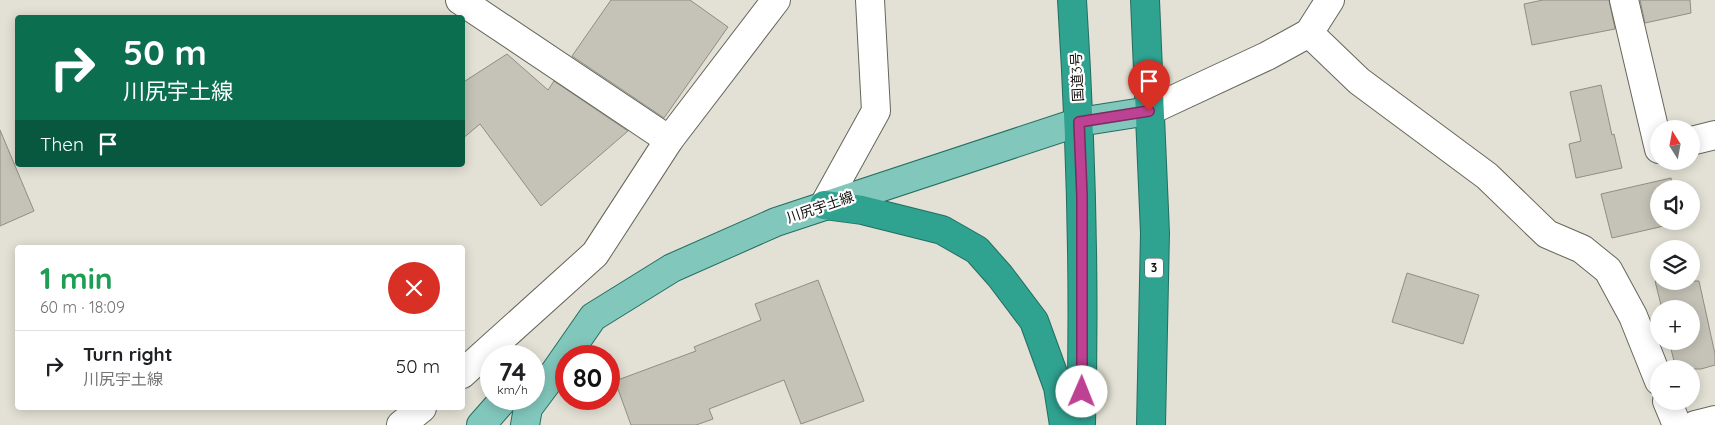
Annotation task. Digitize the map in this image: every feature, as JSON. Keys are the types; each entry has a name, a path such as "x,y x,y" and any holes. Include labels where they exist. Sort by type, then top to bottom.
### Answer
{"highway":[{"name":"国道3号","path":"1072,0 1079,122 1082,242 1081,425"},
{"name":"3","path":"1145,0 1154,233 1151,425"},
{"path":"824,205 862,210 942,230 976,250 1000,276 1034,321 1058,388 1064,425"}],"main road":[{"name":"川尻宇土線","path":"545,377 593,317 672,268 776,222 1079,122 1149,111"},
{"path":"481,425 494,410"},
{"name":"川尻宇土線","path":"525,425 528,410"}],"street":[{"path":"460,0 669,140"},
{"path":"465,371 595,254 669,140 776,0"},
{"path":"824,205 876,111 870,0"},
{"path":"1149,111 1267,56 1309,33 1330,0"},
{"path":"1624,0 1652,120"},
{"path":"1309,33 1360,81 1487,176 1547,234 1582,248 1608,270 1633,316 1651,360"},
{"path":"1700,139 1715,135"},
{"path":"401,425 420,410"},
{"path":"1671,410 1677,425"},
{"path":"1695,425 1715,420"}],"building":[{"path":"611,0 690,0 728,27 664,118 572,56"},
{"path":"1543,0 1609,0 1615,29 1532,45 1524,4"},
{"path":"1640,0 1690,0 1691,13 1645,23"},
{"path":"507,54 548,90 554,81 628,131 541,206 480,124 465,136 465,81"},
{"path":"1601,85 1612,135 1614,134 1622,168 1576,178 1569,144 1581,141 1570,92"},
{"path":"0,130 34,211 0,226"},
{"path":"1650,183 1650,229 1612,238 1601,194"},
{"path":"1407,273 1479,295 1463,344 1392,322"},
{"path":"818,280 864,401 801,424 784,380 709,409 713,419 696,425 631,425 620,395 620,379 696,351 694,347 761,320 755,304"},
{"path":"1700,286 1715,354 1715,365 1700,369 1700,360 1674,360 1671,350 1700,350 1700,300 1660,300 1657,290 1700,290"}],"route":[{"path":"1082,392 1082,196 1079,122 1149,111"}]}
